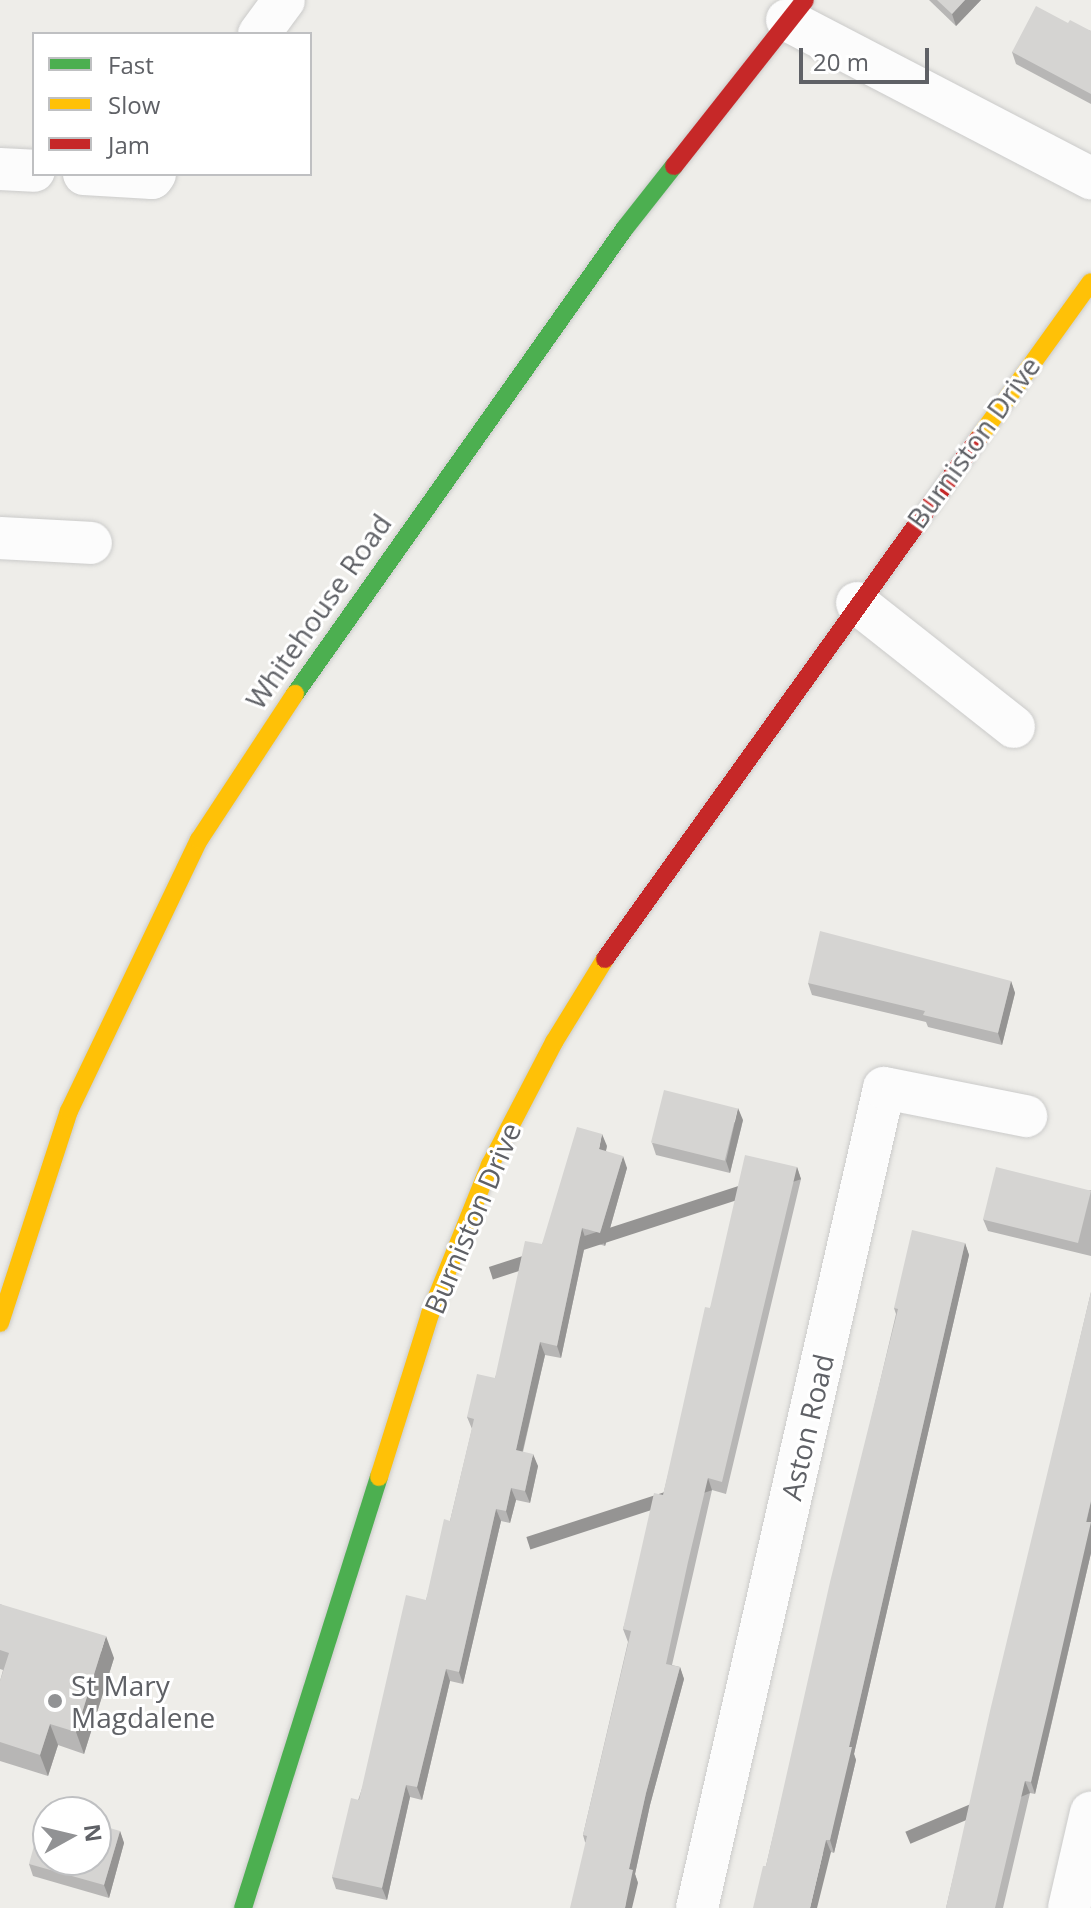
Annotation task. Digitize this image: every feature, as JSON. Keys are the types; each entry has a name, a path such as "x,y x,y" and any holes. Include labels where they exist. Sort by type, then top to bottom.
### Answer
{"street":[{"path":"260,32 284,0"},
{"path":"796,10 1091,178"},
{"name":"Whitehouse Road","path":"3,1306 69,1111 199,840 347,615 625,228 796,10"},
{"path":"0,169 32,171"},
{"path":"118,176 154,176"},
{"name":"Burniston Drive","path":"243,1908 430,1314 490,1165 554,1042 621,934 1091,282"},
{"path":"0,538 91,543"},
{"path":"857,603 1014,727"},
{"name":"Aston Road","path":"697,1908 884,1088 1026,1116"},
{"path":"1069,1908 1091,1813"}],"building":[{"path":"937,0 965,0 952,14"},
{"path":"1036,6 1091,31 1091,94 1012,52"},
{"path":"820,931 1011,981 998,1033 923,1015 925,1011 808,983"},
{"path":"664,1090 738,1108 725,1161 651,1142"},
{"path":"577,1127 602,1134 599,1149 623,1156 600,1233 582,1228 557,1346 540,1342 516,1450 533,1454 525,1491 511,1488 506,1511 496,1509 459,1672 446,1669 417,1787 406,1785 382,1888 332,1877 351,1798 359,1800 406,1595 426,1600 444,1519 450,1521 474,1419 467,1417 477,1374 495,1378 525,1241 542,1244"},
{"path":"745,1155 797,1167 722,1482 708,1478 688,1562 666,1664 680,1667 646,1793 629,1869 633,1870 625,1908 570,1908 587,1836 583,1835 631,1631 623,1629 654,1493 663,1495 705,1307 710,1308"},
{"path":"996,1167 1091,1191 1078,1243 983,1219"},
{"path":"912,1230 965,1243 849,1747 852,1747 810,1908 753,1908 763,1866 766,1866 830,1582 898,1309 894,1308"},
{"path":"1091,1292 1091,1501 1086,1522 1091,1522 1048,1710 1031,1782 1025,1781 995,1908 946,1908 990,1711"},
{"name":"St Mary Magdalene","path":"0,1604 106,1636 76,1732 50,1724 40,1755 0,1742 0,1681 9,1653 0,1650"},
{"path":"112,1829 120,1831 112,1858"},
{"path":"72,1876 107,1876 104,1885"}],"traffic: fast":[{"path":"295,694 625,228 674,166"},
{"path":"243,1908 379,1477"}],"traffic: slow":[{"path":"978,439 1091,282"},
{"path":"0,1323 69,1111 199,840 295,694"},
{"path":"379,1477 430,1314 490,1165 554,1042 605,959"}],"traffic: jam":[{"path":"674,166 805,0"},
{"path":"605,959 978,439"}],"place":[{"name":"St Mary Magdalene","path":"55,1701"}]}
